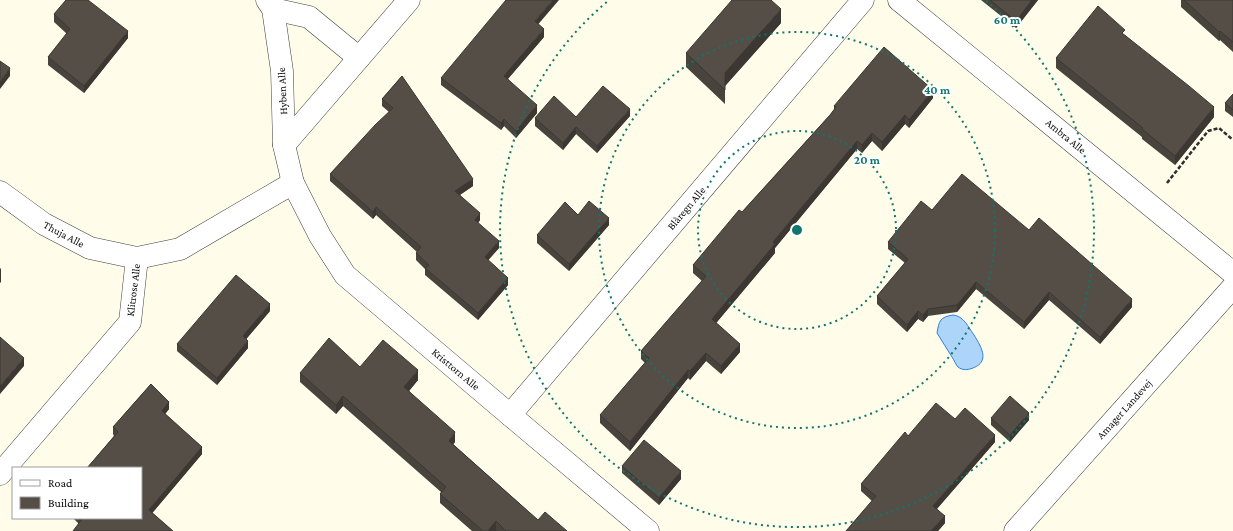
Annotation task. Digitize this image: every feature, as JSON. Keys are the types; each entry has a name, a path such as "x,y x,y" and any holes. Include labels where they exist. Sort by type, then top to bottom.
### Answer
{"street":[{"path":"284,145 409,0"},
{"name":"Blåregn Alle","path":"510,415 863,0"},
{"name":"Ambra Alle","path":"899,0 1233,273"},
{"path":"270,5 310,16 359,58"},
{"name":"Hyben Alle","path":"270,5 282,71 284,145 293,183"},
{"name":"Kristtorn Alle","path":"293,183 320,236 345,274 648,531"},
{"name":"Klitrose Alle","path":"0,474 130,322 137,258 180,249 293,183"},
{"name":"Thuja Alle","path":"0,192 44,224 90,248 137,258"},
{"name":"Amager Landevej","path":"1015,531 1233,288"}],"path":[{"path":"1150,205 1208,131 1219,128 1233,140"}],"water":[{"path":"953,315 960,317 965,322 982,350 983,359 981,363 970,369 964,370 958,367 937,333 941,320 945,317"}],"building":[{"path":"66,0 88,0 128,31 84,86 48,57 70,29 54,14"},
{"path":"506,0 553,0 535,21 544,29 504,76 537,105 516,131 504,119 501,123 441,78"},
{"path":"732,0 771,0 781,9 725,73 725,90 686,53"},
{"path":"990,0 1032,0 1016,21"},
{"path":"1184,0 1233,0 1233,42 1220,31 1219,32"},
{"path":"1098,6 1125,30 1122,33 1214,107 1175,156 1142,129 1143,128 1056,58"},
{"path":"884,47 933,90 909,120 905,115 882,142 872,133 862,145 857,141 773,242 775,244 712,319 740,344 721,366 706,353 690,371 688,370 630,442 600,415 649,358 641,351 706,276 693,265 739,210 742,212 830,115 836,107 834,106"},
{"path":"0,61 10,68 0,82"},
{"path":"402,76 473,179 455,191 480,213 475,220 499,241 485,257 508,278 478,313 425,268 429,265 416,253 421,247 376,207 373,212 330,174 375,125 393,108 382,99"},
{"path":"603,86 630,109 597,146 576,127 563,143 535,118 554,96 576,117"},
{"path":"1233,94 1233,110 1225,103"},
{"path":"962,174 1029,230 1039,218 1132,299 1100,337 1049,292 1024,322 976,282 957,305 928,309 923,315 918,311 907,325 877,296 908,259 888,242 921,201 932,210"},
{"path":"589,201 609,218 569,264 537,235 565,202 578,215"},
{"path":"236,275 270,304 243,336 248,341 217,378 177,344"},
{"path":"0,337 24,358 0,386"},
{"path":"329,338 360,367 383,340 418,370 404,387 455,432 449,441 538,520 545,512 567,531 506,531 496,521 488,531 483,531 440,494 446,487 343,396 336,405 300,373"},
{"path":"151,384 169,402 162,411 202,447 149,510 173,531 73,531 82,519 142,519 142,467 88,467 118,432 113,427"},
{"path":"1010,396 1029,413 1010,435 991,418"},
{"path":"936,403 955,419 965,408 995,435 933,506 945,516 931,531 846,531 876,496 861,484 905,432 908,436"},
{"path":"644,440 681,471 659,498 622,466"}]}
